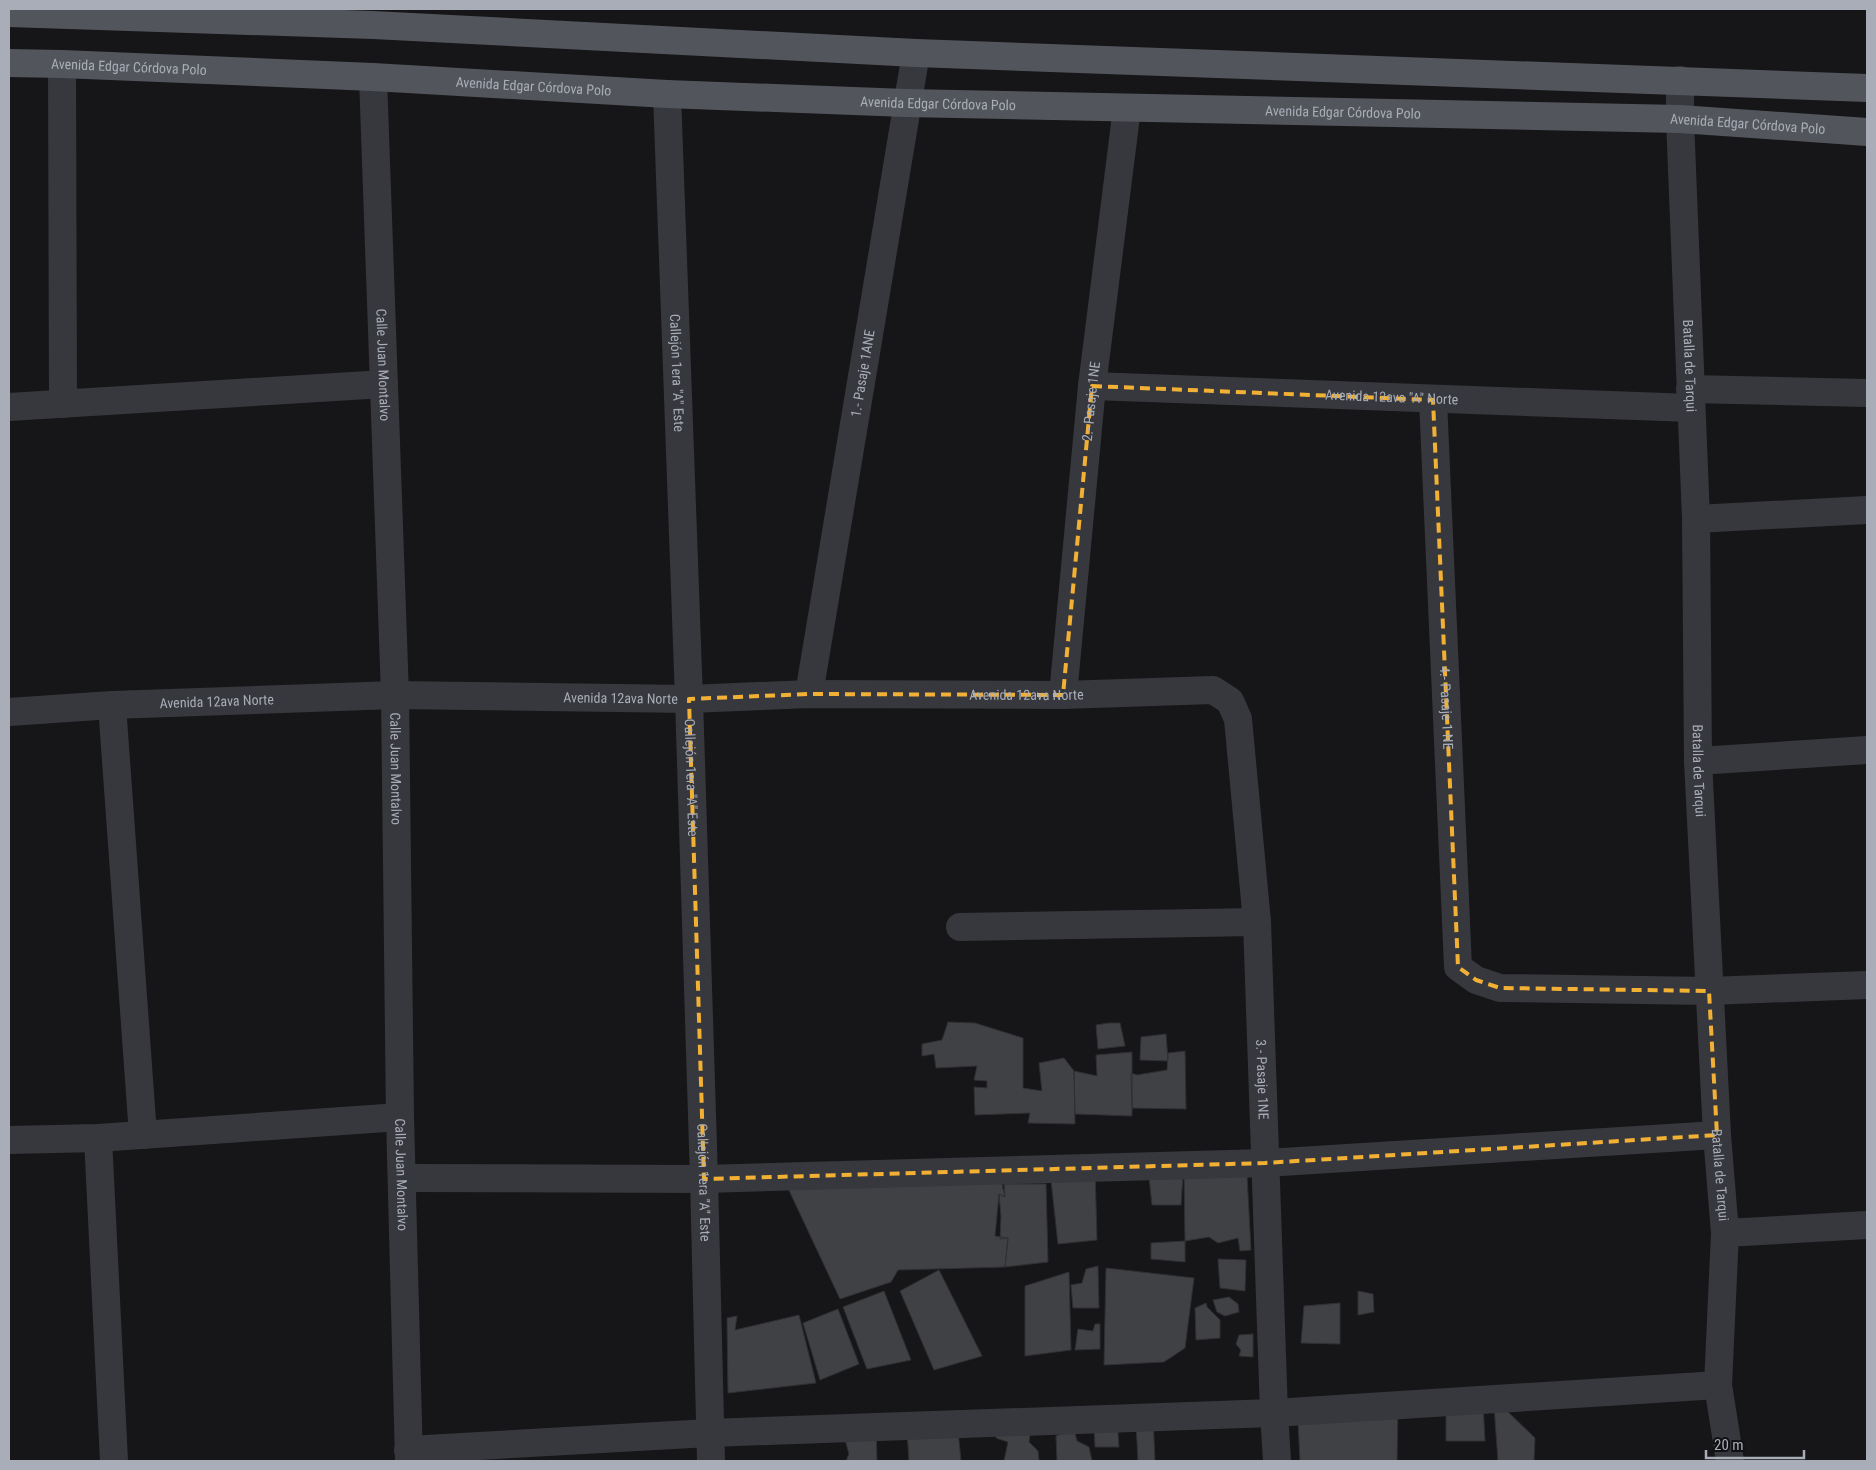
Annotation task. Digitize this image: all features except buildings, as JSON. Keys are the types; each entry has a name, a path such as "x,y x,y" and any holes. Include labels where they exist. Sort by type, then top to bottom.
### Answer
{"main road":[{"path":"9,14 373,17 916,53 1867,88"},
{"name":"Avenida Edgar Córdova Polo","path":"9,64 62,64 373,76 667,94 906,103 1680,119 1867,132"}],"street":[{"name":"1.- Pasaje 1ANE","path":"809,694 906,103 916,53"},
{"path":"62,64 63,404"},
{"name":"Calle Juan Montalvo","path":"373,76 395,695 400,1118 408,1456"},
{"name":"Batalla de Tarqui","path":"1680,80 1696,519 1698,761 1716,1135 1725,1233 1718,1385 1730,1461"},
{"name":"Callejón 1era \"A\" Este","path":"667,94 689,700 711,1461"},
{"name":"2.- Pasaje 1NE","path":"1063,695 1092,386 1127,108"},
{"path":"9,407 384,384"},
{"name":"Avenida 12ava \"A\" Norte","path":"1092,386 1432,400 1691,399 1867,393"},
{"name":"4.- Pasaje 1 NE","path":"1432,400 1458,967 1476,980 1500,988 1709,991"},
{"path":"1696,519 1867,510"},
{"name":"Avenida 12ava Norte","path":"9,712 112,704 395,695 689,700 809,694 1063,695 1213,690 1230,701"},
{"name":"3.- Pasaje 1NE","path":"1230,701 1238,719 1257,922 1277,1461"},
{"path":"112,704 143,1135"},
{"path":"1698,761 1867,750"},
{"path":"960,927 1257,922"},
{"path":"1709,991 1867,985"},
{"path":"9,1140 98,1138 400,1118"},
{"path":"402,1178 704,1179 1265,1164 1716,1135"},
{"path":"98,1138 114,1461"},
{"path":"1725,1233 1867,1225"},
{"path":"408,1456 709,1433 1274,1413 1718,1385"}],"highlighted area":[{"path":"1092,386 1433,400 1458,967 1476,980 1500,988 1709,991 1717,1135 1265,1163 704,1179 689,699 809,694 1063,695"}]}
